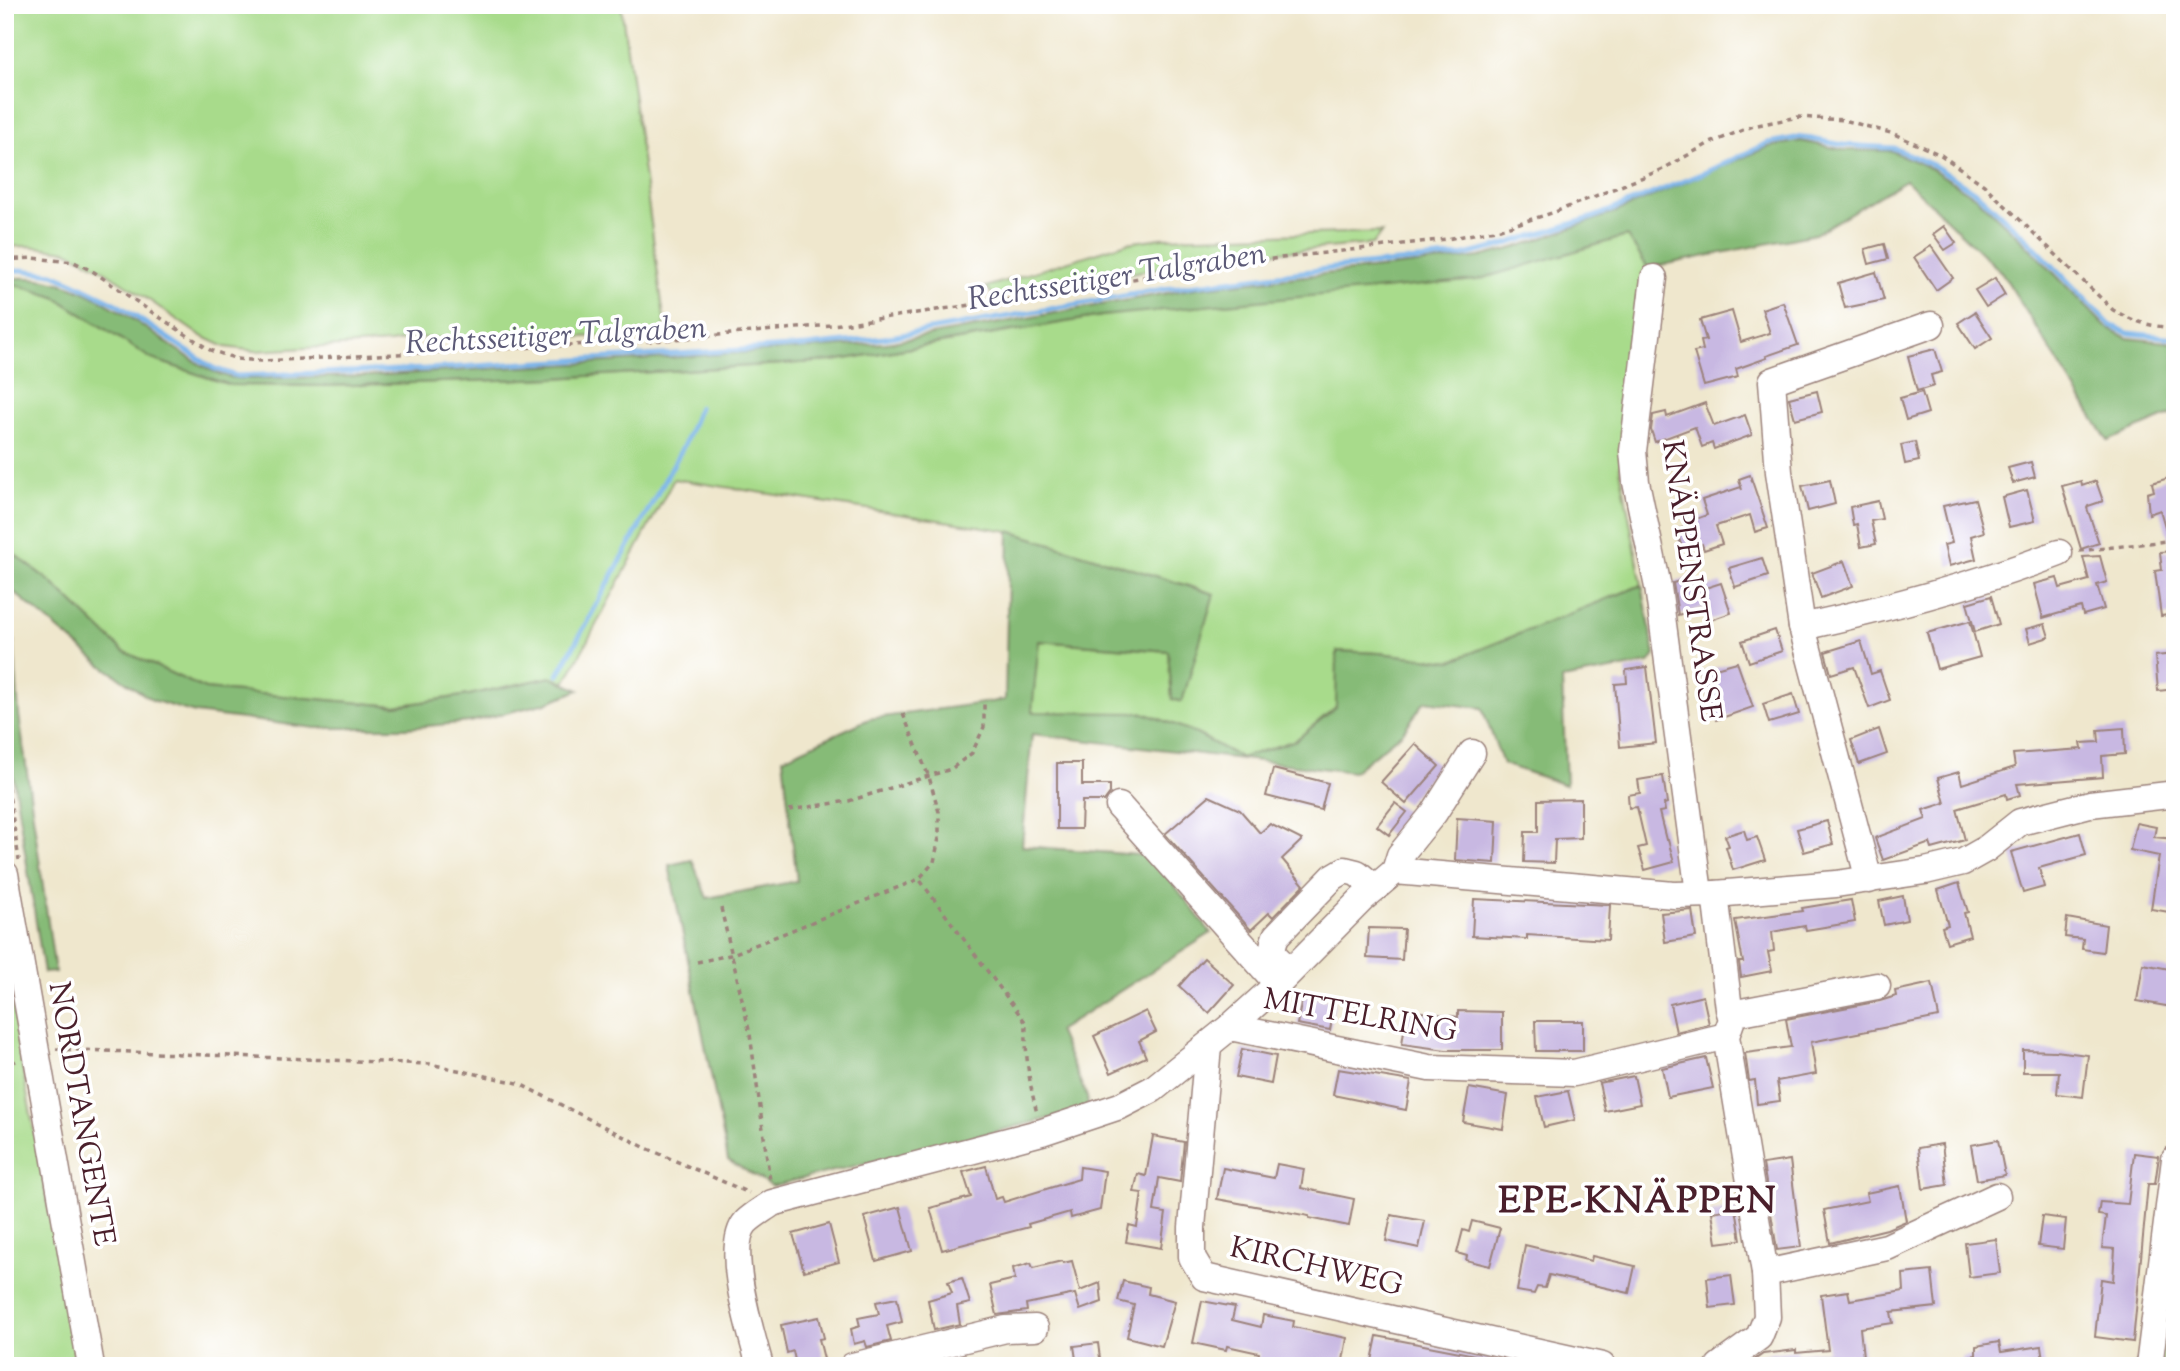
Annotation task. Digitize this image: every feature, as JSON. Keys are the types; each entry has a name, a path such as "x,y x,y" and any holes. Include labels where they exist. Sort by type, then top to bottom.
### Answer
{"street":[{"name":"KNÄPPENSTRASSE","path":"1654,278 1633,451 1636,482 1658,587 1765,1273 1767,1317 1759,1337 1718,1366"},
{"path":"1869,880 1802,627 1779,472 1772,381 1931,325"},
{"path":"1802,627 1838,620 1999,576 2059,553"},
{"path":"760,1366 739,1281 736,1248 744,1224 772,1203 1042,1132 1121,1106 1153,1089 1230,1027 1395,871 1400,855 1434,813 1472,753"},
{"path":"1395,871 1674,895 1869,880 1925,872 1963,862 1986,849 2020,822 2090,804 2175,796"},
{"path":"1119,806 1284,978"},
{"path":"1284,978 1272,947 1276,936 1333,877 1345,870 1357,873 1375,888"},
{"name":"NORDTANGENTE","path":"5,874 91,1366"},
{"name":"MITTELRING","path":"1230,1027 1429,1068 1574,1073 1728,1025 1877,986"},
{"name":"KIRCHWEG","path":"1208,1046 1192,1227 1192,1257 1203,1277 1602,1366"},
{"path":"2149,1366 2175,1159"},
{"path":"1765,1273 1887,1247 1997,1196"},
{"path":"853,1366 1006,1329 1035,1328"}],"path":[{"path":"5,260 32,258 74,262 94,272 210,350 237,359 261,361 652,341 842,324 1211,266 1447,239 1500,229 1555,212 1661,170 1708,144 1753,126 1798,117 1844,120 1894,134 1941,155 1984,185 2113,310 2133,322 2175,328"},
{"path":"2059,553 2175,540"},
{"path":"789,810 849,801 951,769 972,752 984,727 984,703"},
{"path":"697,961 730,954 919,879 934,862 939,838 939,812 929,777 903,715"},
{"path":"5,720 13,719"},
{"path":"919,879 1026,1023 1025,1049 1042,1132"},
{"path":"721,908 750,1034 772,1203"},
{"path":"35,1053 69,1048 430,1064 518,1083 644,1147 772,1203"}],"green space":[{"path":"5,5 621,5 665,325 663,331 654,334 553,338 414,338 391,343 255,351 225,347 199,335 95,265 67,251 28,246 5,247"},
{"path":"1801,141 1844,150 1892,151 1932,169 1976,197 2024,242 2106,327 2127,338 2175,343 2175,413 2108,441 2002,273 1906,180 1815,234 1648,268 1627,236 1477,280 1102,316 833,361 555,378 325,386 230,385 152,359 55,297 14,284 5,287 5,279 29,278 74,288 117,309 208,369 225,376 244,379 367,376 886,343 1196,288 1480,257 1611,214 1768,147"},
{"path":"1382,232 1373,244 1222,257 995,297 986,287 1127,243 1161,238"},
{"path":"1628,236 1648,268 1620,468 1642,585 1451,661 1337,651 1337,706 1296,740 1241,758 1191,731 1144,713 1031,713 1038,641 1168,651 1172,698 1214,594 1009,531 674,479 565,683 551,677 469,695 396,706 205,689 123,651 51,582 14,554 5,485 5,287 14,283 55,297 152,359 230,385 325,386 555,378 833,361 1102,316"},
{"path":"5,485 14,554 51,582 123,651 205,689 396,706 469,695 551,677 579,690 546,703 470,722 406,728 315,728 195,713 152,700 100,664 10,589 19,715 55,972 44,973 5,725"},
{"path":"1009,531 1214,594 1182,702 1172,699 1168,651 1039,641 1032,712 1144,713 1191,731 1241,758 1296,740 1336,707 1337,651 1451,661 1642,585 1655,655 1649,663 1562,679 1566,785 1503,764 1482,708 1425,701 1402,733 1353,772 1032,734 1022,846 1152,856 1211,933 1058,1031 1087,1097 1088,1109 772,1186 728,1160 669,865 692,860 707,898 797,881 783,758 869,719 1005,700"},
{"path":"5,955 23,1072 78,1366 5,1366"},
{"path":"2175,1231 2175,1359 2158,1361"}],"building":[{"path":"1944,226 1956,243 1945,250 1933,234"},
{"path":"1884,244 1888,259 1869,264 1865,249"},
{"path":"1931,246 1953,278 1936,290 1914,257"},
{"path":"1876,272 1884,300 1845,308 1838,283"},
{"path":"1995,278 2005,295 1986,307 1975,290"},
{"path":"1783,302 1798,345 1736,369 1738,377 1704,386 1694,352 1703,350 1701,341 1706,340 1700,320 1732,311 1741,342 1770,333 1762,309"},
{"path":"1975,312 1992,338 1975,349 1958,323"},
{"path":"1935,349 1942,372 1931,375 1934,386 1917,391 1908,356"},
{"path":"1817,391 1822,412 1795,419 1789,398"},
{"path":"1922,392 1928,413 1906,420 1900,398"},
{"path":"1705,403 1714,426 1745,415 1752,435 1714,449 1712,443 1702,447 1695,427 1655,442 1651,430 1653,415 1666,412 1667,417"},
{"path":"1915,442 1919,461 1905,464 1901,445"},
{"path":"2031,462 2035,477 2013,483 2008,468"},
{"path":"1750,475 1768,528 1755,532 1750,515 1716,526 1722,544 1704,550 1702,544 1683,550 1676,530 1695,524 1693,520 1707,515 1702,500 1741,487 1742,490 1739,479"},
{"path":"2175,476 2175,547 2171,547 2160,510 2149,514 2147,493 2154,491 2152,483"},
{"path":"1830,480 1835,504 1808,511 1802,486"},
{"path":"2081,481 2082,486 2096,481 2103,501 2087,508 2099,543 2081,549 2062,486"},
{"path":"2027,490 2035,521 2009,527 2002,497"},
{"path":"1975,499 1984,532 1971,536 1976,559 1949,566 1944,545 1952,543 1943,506"},
{"path":"1878,501 1882,519 1871,521 1876,544 1861,547 1857,524 1853,525 1850,507"},
{"path":"2175,551 2175,614 2161,616 2155,571 2162,570 2160,552"},
{"path":"2100,556 2107,582 2097,585 2104,609 2083,615 2081,607 2043,618 2034,584 2057,578 2060,588 2089,580 2083,557"},
{"path":"1762,558 1768,576 1735,587 1729,568"},
{"path":"1844,561 1853,586 1821,598 1812,573"},
{"path":"1693,577 1696,591 1721,583 1731,613 1708,621 1704,607 1678,615 1673,583"},
{"path":"1991,596 1999,624 1975,632 1967,603"},
{"path":"1970,621 1980,657 1937,669 1927,633"},
{"path":"2045,624 2049,637 2030,643 2026,629"},
{"path":"1775,630 1782,651 1749,662 1742,641"},
{"path":"1861,641 1871,674 1880,671 1890,700 1869,708 1854,667 1831,674 1825,652"},
{"path":"2175,654 2175,689 2158,691 2155,656"},
{"path":"1737,662 1753,707 1716,720 1701,672"},
{"path":"1647,667 1656,743 1620,747 1615,684 1627,683 1626,670"},
{"path":"1793,694 1799,714 1769,723 1763,704"},
{"path":"2124,728 2125,754 2102,756 2103,777 2017,784 2020,795 2007,799 2006,794 1957,809 1965,840 1932,849 1930,843 1883,860 1875,838 1926,819 1923,810 1945,803 1938,778 1959,772 1962,784 2015,767 2013,754 2082,749 2081,743 2099,742 2098,730"},
{"path":"1879,729 1887,754 1859,764 1851,740"},
{"path":"1415,744 1439,766 1406,804 1381,782"},
{"path":"1057,763 1082,763 1082,785 1110,785 1110,793 1104,801 1082,801 1081,829 1057,829"},
{"path":"1273,769 1328,783 1321,810 1266,796"},
{"path":"1663,776 1667,803 1664,804 1665,811 1659,812 1674,862 1645,870 1638,848 1646,846 1637,807 1629,808 1628,795 1640,793 1638,780"},
{"path":"1209,796 1240,810 1260,833 1270,824 1302,840 1282,859 1304,885 1273,917 1269,913 1251,930 1165,834"},
{"path":"1581,799 1581,838 1555,839 1554,863 1524,862 1525,832 1538,832 1538,800"},
{"path":"1395,803 1407,812 1389,835 1377,826"},
{"path":"1457,818 1497,821 1495,863 1455,860"},
{"path":"1827,821 1833,844 1804,852 1797,829"},
{"path":"2136,823 2156,827 2154,837 2175,839 2175,913 2151,909 2159,856 2130,850"},
{"path":"1744,830 1747,840 1757,837 1765,860 1733,870 1725,836"},
{"path":"2080,833 2086,855 2039,868 2044,887 2023,893 2011,852"},
{"path":"1959,883 1968,912 1964,913 1970,936 1947,943 1942,927 1948,925 1938,890"},
{"path":"1903,896 1907,920 1884,925 1879,901"},
{"path":"1474,899 1610,905 1608,940 1527,935 1527,939 1472,936"},
{"path":"1851,900 1855,922 1772,932 1774,951 1768,952 1772,971 1741,977 1739,962 1743,962 1735,920 1803,911 1802,908"},
{"path":"1692,910 1696,937 1665,942 1661,913"},
{"path":"2067,918 2106,925 2103,952 2082,949 2083,939 2065,937"},
{"path":"1369,928 1404,929 1402,960 1367,958"},
{"path":"1204,958 1234,985 1209,1013 1179,986"},
{"path":"2143,964 2175,970 2172,1007 2137,1001"},
{"path":"1932,983 1939,1017 1811,1042 1816,1074 1777,1081 1780,1101 1757,1104 1755,1080 1749,1081 1745,1053 1791,1047 1786,1019 1880,1001 1896,996 1895,991"},
{"path":"1303,995 1335,1002 1330,1030 1297,1024"},
{"path":"1703,996 1709,1024 1676,1032 1670,1004"},
{"path":"1407,1010 1458,1017 1458,1011 1502,1012 1502,1050 1446,1050 1402,1044"},
{"path":"1146,1011 1156,1032 1139,1041 1146,1057 1111,1073 1094,1036"},
{"path":"1535,1021 1583,1021 1583,1051 1536,1051"},
{"path":"1242,1049 1276,1056 1271,1084 1236,1077"},
{"path":"2023,1050 2088,1055 2083,1097 2057,1094 2059,1072 2023,1072"},
{"path":"1706,1058 1713,1088 1668,1097 1662,1068"},
{"path":"1338,1069 1411,1081 1406,1110 1333,1095"},
{"path":"1634,1076 1640,1104 1605,1111 1599,1083"},
{"path":"1469,1088 1508,1095 1503,1129 1463,1122"},
{"path":"1568,1091 1575,1120 1544,1127 1537,1097"},
{"path":"1153,1136 1184,1142 1180,1182 1159,1178 1154,1211 1166,1213 1161,1248 1126,1242 1129,1225 1137,1227 1142,1193 1134,1192 1138,1174 1146,1176"},
{"path":"1998,1140 2005,1175 1977,1180 1971,1145"},
{"path":"1942,1144 1947,1185 1923,1189 1918,1148"},
{"path":"2134,1153 2159,1156 2155,1184 2148,1184 2133,1342 2095,1337 2101,1279 2113,1281 2115,1249 2102,1248 2106,1216 2098,1215 2100,1202 2128,1204"},
{"path":"1790,1160 1801,1247 1777,1250 1763,1164"},
{"path":"1277,1164 1304,1169 1301,1188 1354,1199 1349,1226 1217,1199 1223,1168 1274,1178"},
{"path":"986,1166 995,1199 1002,1197 1004,1202 1079,1179 1080,1167 1105,1171 1100,1210 1071,1218 1070,1212 1028,1224 1029,1227 942,1250 930,1208 971,1197 963,1172"},
{"path":"1900,1186 1906,1221 1887,1229 1830,1243 1824,1210 1868,1201 1866,1193"},
{"path":"900,1207 912,1251 876,1261 864,1217"},
{"path":"1736,1208 1741,1240 1717,1243 1712,1212"},
{"path":"1391,1215 1425,1221 1419,1248 1386,1241"},
{"path":"2042,1216 2066,1219 2063,1249 2038,1246"},
{"path":"1472,1221 1500,1228 1490,1266 1466,1260 1467,1256 1457,1253 1463,1230 1469,1232"},
{"path":"829,1224 839,1262 804,1271 793,1234"},
{"path":"1996,1239 2000,1273 1969,1277 1965,1243"},
{"path":"1525,1245 1591,1261 1592,1256 1635,1266 1629,1293 1549,1275 1545,1288 1537,1287 1534,1294 1517,1291"},
{"path":"1072,1261 1080,1291 1100,1283 1102,1302 1080,1310 1075,1294 1026,1304 1027,1311 997,1315 990,1285 1015,1279 1013,1268 1031,1263 1033,1268"},
{"path":"1932,1271 1936,1307 1891,1312 1893,1323 1860,1328 1864,1366 1746,1366 1763,1354 1828,1350 1821,1295 1848,1291 1850,1300 1904,1291 1903,1274"},
{"path":"1731,1275 1735,1305 1710,1308 1707,1278"},
{"path":"962,1278 970,1303 957,1306 960,1324 934,1330 928,1300 952,1293 948,1282"},
{"path":"1123,1281 1149,1287 1148,1294 1175,1301 1162,1346 1127,1337 1134,1305 1118,1301"},
{"path":"897,1298 902,1322 887,1326 891,1341 867,1347 865,1341 854,1344 851,1329 860,1326 858,1318 879,1314 876,1302"},
{"path":"1202,1301 1235,1307 1232,1320 1261,1327 1263,1315 1294,1321 1293,1327 1347,1338 1342,1366 1301,1366 1285,1363 1285,1366 1257,1366 1259,1353 1227,1346 1226,1350 1193,1343"},
{"path":"819,1317 824,1338 819,1339 824,1359 796,1365 793,1351 787,1353 781,1325"},
{"path":"1377,1336 1496,1359 1495,1366 1371,1366"},
{"path":"1999,1342 2001,1352 2041,1346 2044,1366 1963,1366 1962,1357 1976,1355 1976,1346"},
{"path":"1098,1343 1101,1366 1077,1366 1074,1346"}],"waterway":[{"name":"Rechtsseitiger Talgraben","path":"5,272 21,270 53,274 74,283 115,303 213,368 237,376 426,369 807,346 884,338 1164,289 1461,256 1594,217 1706,172 1768,143 1801,137 1843,145 1894,148 1935,166 1977,193 2029,241 2110,325 2128,333 2175,338"},
{"path":"558,675 684,445 699,407"}],"district":[{"name":"EPE-KNÄPPEN","path":"1638,1203"}]}
